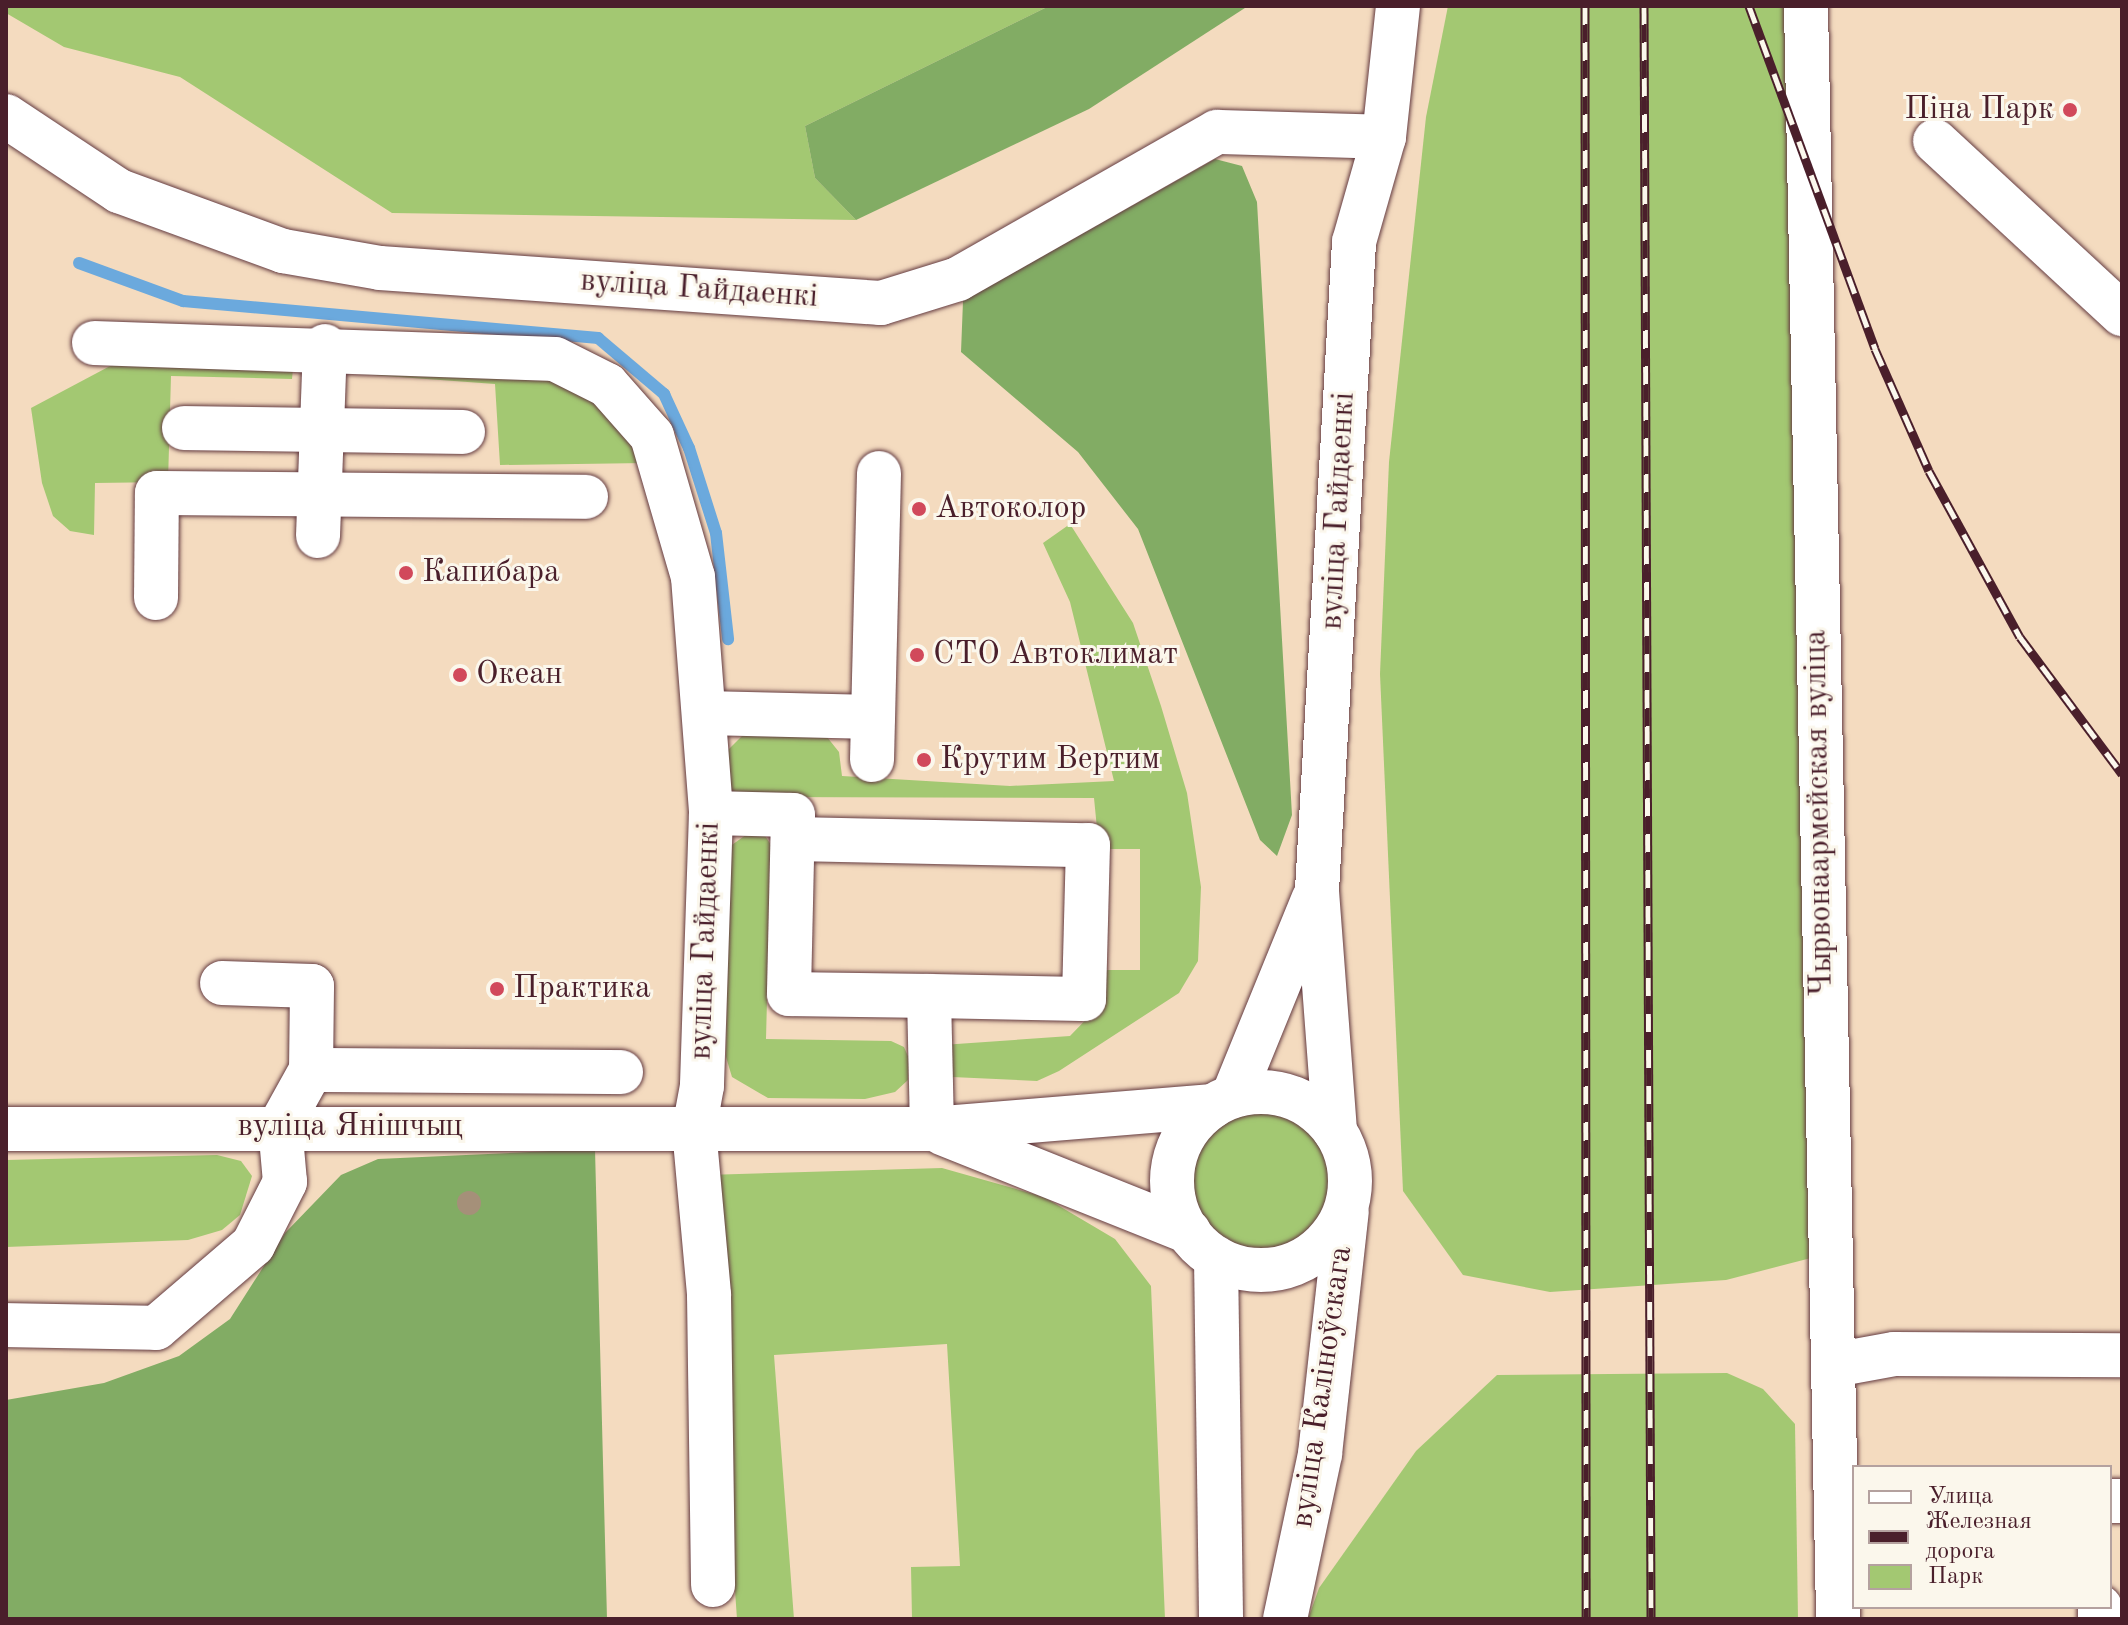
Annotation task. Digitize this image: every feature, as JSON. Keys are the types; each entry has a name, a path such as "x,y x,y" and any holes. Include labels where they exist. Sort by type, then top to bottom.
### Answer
{"street":[{"name":"вуліца Гайдаенкі","path":"1335,1131 1317,890 1354,242 1384,137 1398,6"},
{"name":"Чырвонаармейская вуліца","path":"1806,6 1838,1619"},
{"name":"вуліца Гайдаенкі","path":"6,116 119,191 283,251 380,268 881,303 958,279 1217,132 1384,137"},
{"path":"1935,141 2122,314"},
{"name":"вуліца Гайдаенкі","path":"94,343 325,346 555,359 607,385 652,436 675,504 693,577 706,713 711,813 694,1129"},
{"path":"319,515 325,346"},
{"path":"184,428 463,432"},
{"path":"872,760 879,473"},
{"path":"156,598 157,493 319,515 586,497"},
{"path":"706,713 873,717"},
{"path":"711,813 793,815 789,994 1084,999 1088,845 793,839"},
{"name":"вуліца Гайдаенкі","path":"1223,1101 1317,890"},
{"path":"6,1325 156,1328 253,1245 285,1182 280,1126 311,1070 312,986 222,983"},
{"path":"929,996 932,1129"},
{"path":"311,1070 621,1072"},
{"path":"1221,1619 1202,1245 1175,1204 1175,1159 1189,1129 1223,1101 1298,1100 1335,1131"},
{"name":"вуліца Янішчыц","path":"6,1129 280,1126 932,1129 1223,1101"},
{"path":"694,1129 709,1295 713,1585"},
{"name":"вуліца Каліноўскага","path":"932,1129 1260,1270 1305,1259 1324,1244 1348,1202"},
{"name":"вуліца Каліноўскага","path":"1285,1619 1320,1454 1348,1202 1350,1177 1335,1131"},
{"path":"1834,1365 1894,1354 2122,1355"}],"green space":[{"path":"6,6 1049,6 805,126 815,178 856,220 392,213 180,77 64,47 6,13"},
{"path":"1049,6 1248,6 1089,109 856,220 815,178 805,126"},
{"path":"1448,6 1797,6 1811,1258 1726,1280 1550,1292 1463,1275 1403,1191 1380,674 1389,462 1426,117"},
{"path":"1215,159 1242,166 1257,202 1292,815 1277,856 1260,840 1138,529 1078,452 961,352 963,301"},
{"path":"127,357 293,369 292,379 171,376 168,482 95,483 94,535 70,531 53,516 42,483 31,408"},
{"path":"545,370 605,400 645,463 500,465 495,384 358,374"},
{"path":"1070,524 1133,623 1187,793 1201,887 1198,961 1179,993 1059,1071 1037,1081 952,1077 942,1045 1070,1036 1100,1005 1100,970 1140,970 1140,849 1099,849 1094,798 723,797 725,753 749,729 827,737 839,752 842,776 1010,786 1114,781 1070,602 1043,543"},
{"path":"750,832 764,834 771,845 766,1039 891,1041 904,1047 910,1061 908,1080 895,1092 865,1099 768,1098 732,1077 726,1057 729,847"},
{"path":"1259,1106 1288,1111 1313,1128 1330,1153 1335,1182 1330,1211 1313,1236 1288,1253 1259,1258 1230,1253 1205,1236 1188,1211 1183,1182 1188,1153 1205,1128 1230,1111"},
{"path":"595,1149 607,1619 6,1619 6,1400 104,1383 179,1356 230,1319 285,1233 341,1175 378,1159"},
{"path":"217,1155 241,1161 252,1176 240,1215 222,1230 188,1240 6,1247 6,1160"},
{"path":"942,1168 1044,1197 1115,1239 1151,1286 1165,1619 912,1619 911,1567 960,1566 947,1344 774,1355 794,1619 737,1619 706,1175"},
{"path":"1727,1373 1763,1389 1795,1424 1798,1619 1308,1619 1319,1588 1416,1451 1497,1375"}],"waterway":[{"path":"79,263 183,301 598,338 664,394 689,448 716,533 728,639"}],"railway":[{"path":"1585,6 1586,1619"},
{"path":"1644,6 1651,1619"},
{"path":"1749,6 1875,349 1929,471 2020,637 2122,774"}],"place":[{"name":"Піна Парк","path":"2070,110"},
{"name":"Автоколор","path":"919,509"},
{"name":"Капибара","path":"406,573"},
{"name":"СТО Автоклимат","path":"917,655"},
{"name":"Океан","path":"460,675"},
{"name":"Крутим Вертим","path":"924,760"},
{"name":"Практика","path":"497,989"}]}
